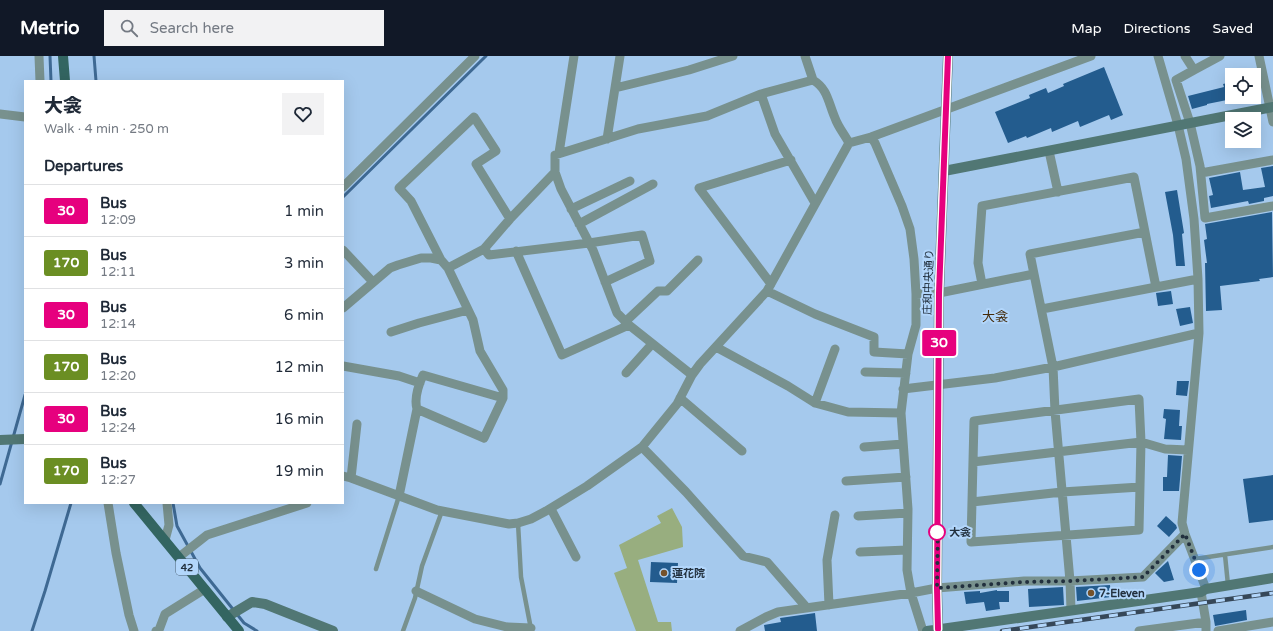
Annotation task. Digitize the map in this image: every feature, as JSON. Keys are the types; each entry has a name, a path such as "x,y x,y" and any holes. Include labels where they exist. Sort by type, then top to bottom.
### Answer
{"main road":[{"path":"63,56 64,80"},
{"name":"42","path":"135,504 239,631"}],"street":[{"path":"39,56 40,80"},
{"path":"344,186 475,56"},
{"path":"559,153 574,56"},
{"path":"606,139 620,56"},
{"path":"615,88 689,70 733,56"},
{"path":"806,56 812,80"},
{"name":"庄和中央通り","path":"938,629 939,293 948,56"},
{"path":"357,424 347,477 442,511 509,524 531,519 551,509 587,486 642,447 664,420 680,398 692,375 700,364 769,288 849,143 871,137 1091,56"},
{"path":"1139,631 1206,626 1203,590 1195,559 1182,522 1199,333 1198,279 1194,219 1186,160 1158,56"},
{"path":"1185,56 1194,70"},
{"path":"1220,56 1176,80 1190,123 1201,173 1205,218 1273,206"},
{"path":"1259,56 1272,107 1273,122"},
{"path":"692,375 627,324 617,313 589,243 561,189 555,172 555,155 638,129 707,116 761,94 812,80 824,89 835,119 849,143"},
{"path":"761,94 775,134 815,204"},
{"path":"944,171 1272,107"},
{"path":"0,114 24,117"},
{"path":"417,409 484,438 503,398 503,390 480,351 473,320 448,268 441,260 411,201 399,188 474,117 496,151 476,164 510,219"},
{"path":"871,137 902,206 910,229 914,259 916,325 908,354 901,413 908,513 907,570 911,593 923,631"},
{"path":"1049,151 1058,192"},
{"path":"790,160 699,188 769,288 815,314 874,337 874,352 908,354"},
{"path":"1201,173 1273,160"},
{"path":"448,268 484,249 510,219 555,172"},
{"path":"982,284 978,263 982,206 1134,177 1156,286"},
{"path":"571,209 630,181"},
{"path":"580,224 653,184"},
{"path":"1071,610 1070,581 1055,411 1053,367 1030,254 1145,232"},
{"path":"484,249 489,255 642,235 650,261 605,282"},
{"path":"344,251 372,282"},
{"path":"516,251 562,355 627,324 658,291 667,291 698,260"},
{"path":"344,307 372,282 390,268 398,264 421,258 441,260"},
{"path":"916,294 939,293 1034,274"},
{"path":"1042,309 1198,279"},
{"path":"391,332 468,310"},
{"path":"903,389 995,378 1053,367 1199,333"},
{"path":"626,373 652,344"},
{"path":"716,347 788,386 815,403 848,412 901,413"},
{"path":"815,403 835,349"},
{"path":"344,366 399,376 420,383"},
{"path":"866,372 906,373"},
{"path":"399,496 417,409 415,404 423,375 503,398"},
{"path":"680,398 742,451"},
{"path":"1139,399 1141,442 1139,530 971,542 974,421 1055,411 1139,399"},
{"path":"0,441 24,439"},
{"path":"973,462 1141,442 1165,449 1188,450"},
{"path":"864,447 903,444"},
{"path":"642,447 686,492 743,556 767,562 807,608"},
{"path":"846,481 906,477"},
{"path":"972,502 1062,492 1140,487"},
{"path":"108,504 116,553 129,616 134,631"},
{"path":"165,540 169,524 167,504"},
{"path":"179,557 207,535 304,504"},
{"path":"551,509 576,556"},
{"path":"858,516 908,513"},
{"path":"829,605 827,560 835,515"},
{"path":"740,631 778,612 937,588 1024,582 1133,580 1143,577 1185,534"},
{"path":"860,552 907,550"},
{"path":"927,631 1203,590 1273,578"},
{"path":"156,631 160,630 165,614 205,589"},
{"path":"416,591 475,619 507,627 532,629"},
{"path":"227,617 247,604 255,602 265,604 333,631"},
{"path":"758,621 760,631"},
{"path":"1224,631 1273,622"}],"lane":[{"path":"376,569 399,496"},
{"path":"403,631 416,591 422,566 442,511"},
{"path":"518,523 521,577 532,629"},
{"path":"1195,559 1273,547"},
{"path":"1224,555 1228,585"}],"green space":[{"path":"672,508 682,527 683,547 638,560 658,622 671,622 672,631 636,631 614,573 627,568 619,545 661,523 657,516"}],"building":[{"path":"1104,67 1123,115 1111,120 1109,115 1080,127 1078,121 1052,132 1051,128 1027,138 1026,136 1008,143 995,112 1030,98 1029,95 1046,88 1048,93 1064,86 1063,84"},
{"path":"1223,84 1225,84 1225,100 1192,109 1188,96 1224,87"},
{"path":"1273,166 1273,196 1264,198 1264,201 1249,204 1248,201 1211,208 1209,196 1213,195 1209,178 1240,172 1243,190 1265,187 1261,168"},
{"path":"1177,190 1184,233 1182,234 1185,266 1176,266 1173,235 1165,192"},
{"path":"1272,212 1273,277 1259,279 1260,281 1220,286 1222,310 1206,311 1205,263 1207,263 1204,240 1207,239 1205,224"},
{"path":"1171,291 1173,304 1158,306 1156,293"},
{"path":"1190,307 1193,323 1180,326 1176,309"},
{"path":"1177,381 1189,381 1187,396 1176,395"},
{"path":"1164,409 1180,410 1179,426 1182,426 1181,440 1164,439 1166,419 1163,418"},
{"path":"1168,455 1182,456 1179,491 1163,491 1163,477 1167,477"},
{"path":"1273,475 1273,520 1249,523 1243,479"},
{"path":"1166,516 1176,525 1177,528 1169,537 1157,526"},
{"path":"1168,561 1174,580 1164,582 1155,573"},
{"name":"蓮花院","path":"651,562 678,563 677,583 650,582"},
{"path":"1110,585 1111,597 1077,601 1076,587"},
{"path":"1063,587 1064,605 1029,607 1028,589"},
{"path":"997,590 1009,591 1009,602 999,602 1000,609 986,611 984,602 966,604 964,592 980,591 980,593"},
{"path":"1246,610 1247,620 1215,626 1213,615"},
{"path":"815,613 817,631 765,631 764,625 781,622 780,618"}],"waterway":[{"path":"50,56 51,80"},
{"path":"94,56 96,80"},
{"path":"344,196 486,56"},
{"path":"0,484 24,399"},
{"path":"32,631 71,504"},
{"path":"173,504 177,526 200,568 244,623 257,631"}],"railway":[{"path":"1002,631 1273,593"}],"bus line":[{"name":"30","path":"938,629 939,293 948,56"}],"place":[{"name":"大衾","path":"937,532"},
{"name":"蓮花院","path":"664,573"},
{"name":"7-Eleven","path":"1091,593"}],"district":[{"name":"大衾","path":"995,316"}],"route":[{"path":"937,532 938,526 937,588 1024,582 1143,577 1185,534 1199,570"}]}
